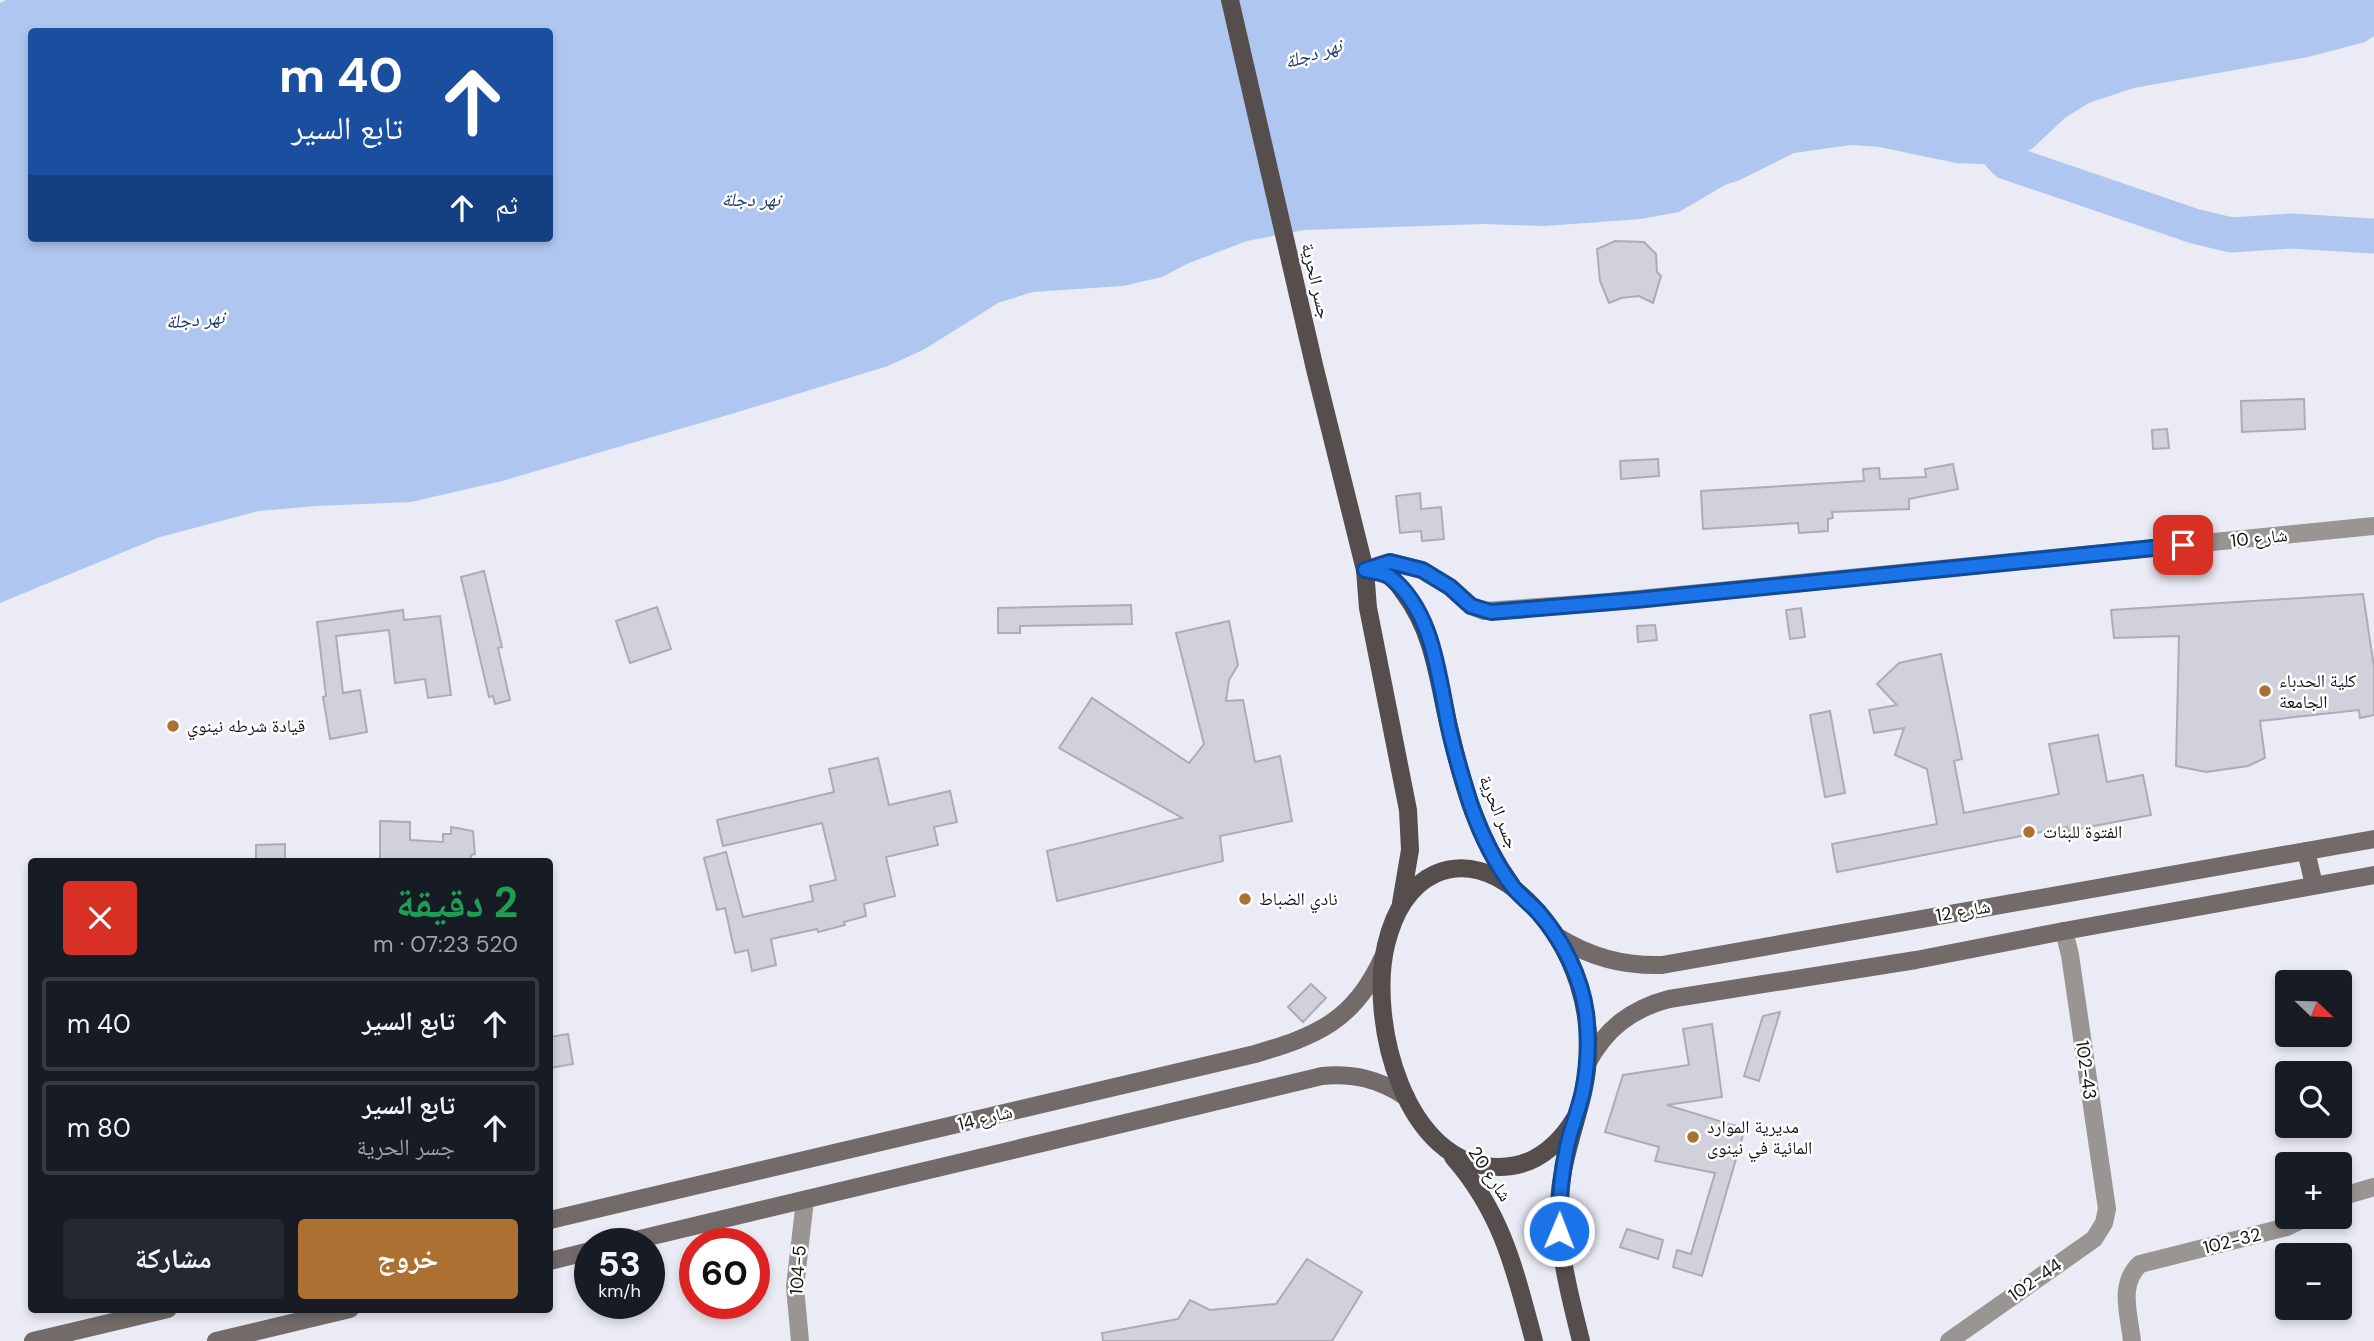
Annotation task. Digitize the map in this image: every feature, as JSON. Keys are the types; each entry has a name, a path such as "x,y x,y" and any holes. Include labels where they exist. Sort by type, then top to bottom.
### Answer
{"main road":[{"name":"جسر الحرية","path":"1230,0 1315,369 1365,570 1368,608 1408,810 1410,850 1406,879 1390,931 1381,980 1385,1040 1406,1097"},
{"name":"جسر الحرية","path":"1365,570 1388,575 1423,623 1436,660 1450,734 1473,810 1493,856 1515,890"},
{"path":"1399,908 1421,882 1436,874 1453,869 1486,872 1502,879 1538,911 1569,959 1586,1010 1587,1064 1583,1093 1562,1174 1559,1231 1562,1260 1581,1341"},
{"name":"شارع 20","path":"1406,1097 1433,1137 1449,1152 1479,1190 1502,1233 1511,1255 1534,1341"},
{"path":"1449,1152 1467,1162 1488,1167 1509,1167 1530,1161 1549,1151 1564,1136 1575,1118"}],"street":[{"name":"شارع 10","path":"1365,570 1390,562 1422,570 1450,587 1471,606 1491,612 2374,526"},
{"name":"شارع 12","path":"1556,936 1606,960 1625,964 1662,965 2374,839"},
{"path":"2306,851 2314,886"},
{"path":"1587,1064 1614,1026 1654,1003 1916,960 2374,875"},
{"name":"102-43","path":"2064,931 2070,955 2107,1209"},
{"name":"شارع 14","path":"553,1219 1255,1054 1296,1042 1334,1022 1350,1009 1375,975 1384,956"},
{"path":"665,1233 1321,1076 1366,1078 1406,1097"},
{"path":"2352,1193 2374,1187"},
{"name":"104-5","path":"800,1341 795,1287 805,1200"},
{"name":"102-44","path":"1949,1341 2094,1239 2105,1223 2107,1209"},
{"name":"102-32","path":"2132,1341 2126,1285 2131,1273 2140,1264 2279,1229"},
{"path":"553,1260 574,1255"},
{"path":"33,1341 151,1313"},
{"path":"216,1341 332,1313"}],"water":[{"name":"نهر دجلة","path":"6,0 2374,0 2374,36 2365,42 2308,57 2134,88 2089,103 2066,117 2033,148 2006,162 1956,163 1879,147 1851,145 1794,153 1725,185 1679,212 1641,219 1545,226 1483,224 1304,230 1247,241 1189,263 1162,277 1123,286 1033,292 998,303 925,349 888,366 502,481 411,502 259,511 160,537 0,603 0,3"}],"building":[{"path":"1615,241 1644,242 1656,254 1657,272 1661,276 1653,303 1639,296 1621,298 1609,303 1600,281 1597,249"},
{"path":"2304,399 2305,429 2242,432 2241,401"},
{"path":"2167,429 2169,448 2153,449 2152,430"},
{"path":"1658,459 1659,476 1621,479 1620,461"},
{"path":"1953,464 1958,489 1909,499 1909,509 1832,512 1833,518 1828,519 1828,531 1799,533 1798,523 1703,529 1701,491 1864,481 1863,469 1879,468 1880,479 1926,477 1925,469"},
{"path":"1420,493 1421,509 1441,507 1444,539 1422,541 1421,531 1400,533 1396,496"},
{"path":"484,571 502,647 498,648 510,700 495,704 493,696 489,697 461,577"},
{"path":"2363,594 2374,667 2374,715 2360,718 2359,710 2260,721 2265,758 2248,766 2206,772 2176,766 2179,636 2114,638 2111,610"},
{"path":"1131,605 1132,624 1020,626 1020,633 998,633 998,608"},
{"path":"657,607 671,649 630,663 616,621"},
{"path":"1801,608 1805,637 1790,639 1786,610"},
{"path":"403,610 404,620 440,616 451,695 428,698 425,679 395,683 389,630 336,636 343,693 360,690 367,732 330,739 323,697 326,696 317,622"},
{"path":"1229,621 1238,665 1229,680 1226,701 1243,700 1255,762 1280,756 1292,821 1220,836 1223,861 1057,901 1047,851 1182,818 1059,748 1092,698 1189,763 1204,744 1176,633"},
{"path":"1655,625 1657,640 1638,642 1637,626"},
{"path":"1941,654 1962,759 1954,761 1964,813 2059,794 2049,744 2098,735 2107,782 2143,775 2151,815 2068,831 2067,827 1837,872 1832,844 1937,824 1927,769 1895,755 1904,728 1874,733 1869,710 1897,705 1877,684 1899,663"},
{"path":"1830,711 1845,793 1825,797 1810,715"},
{"path":"878,758 889,805 950,791 957,822 934,827 938,845 886,857 895,896 864,904 866,916 844,922 845,925 771,939 776,965 752,971 748,950 735,953 725,908 717,910 704,858 726,852 743,917 813,901 810,886 836,880 822,823 723,846 717,820 834,792 829,769"},
{"path":"380,821 410,822 410,840 443,842 443,834 451,834 451,827 473,831 475,854 471,855 471,858 380,858"},
{"path":"285,844 285,858 256,858 256,845"},
{"path":"1311,984 1326,998 1303,1022 1288,1007"},
{"path":"1780,1012 1759,1081 1744,1076 1763,1016"},
{"path":"1712,1024 1722,1097 1667,1105 1726,1123 1727,1131 1729,1124 1745,1128 1702,1276 1673,1267 1677,1250 1691,1254 1715,1173 1655,1161 1659,1147 1605,1132 1623,1075 1689,1065 1683,1029"},
{"path":"568,1034 573,1064 553,1067 553,1036"},
{"path":"1627,1229 1663,1240 1658,1259 1620,1247"},
{"path":"1307,1259 1362,1292 1332,1341 1103,1341 1102,1333 1178,1319 1190,1300 1210,1310 1276,1304"}],"waterway":[{"path":"1974,127 2006,162 2194,226 2231,235 2291,231 2374,236"}],"place":[{"name":"كلية الحدباء الجامعة","path":"2265,691"},
{"name":"قيادة شرطه نينوي","path":"173,726"},
{"name":"الفتوة للبنات","path":"2029,832"},
{"name":"نادي الضباط","path":"1245,899"},
{"name":"مديرية الموارد المائية في نينوى","path":"1693,1137"}],"route":[{"path":"1559,1231 1562,1174 1567,1146 1583,1093 1587,1064 1586,1010 1579,984 1569,959 1548,923 1503,874 1476,820 1450,734 1436,660 1423,623 1401,589 1388,575 1365,570 1390,562 1422,570 1437,577 1471,606 1491,612 2183,545"}]}
